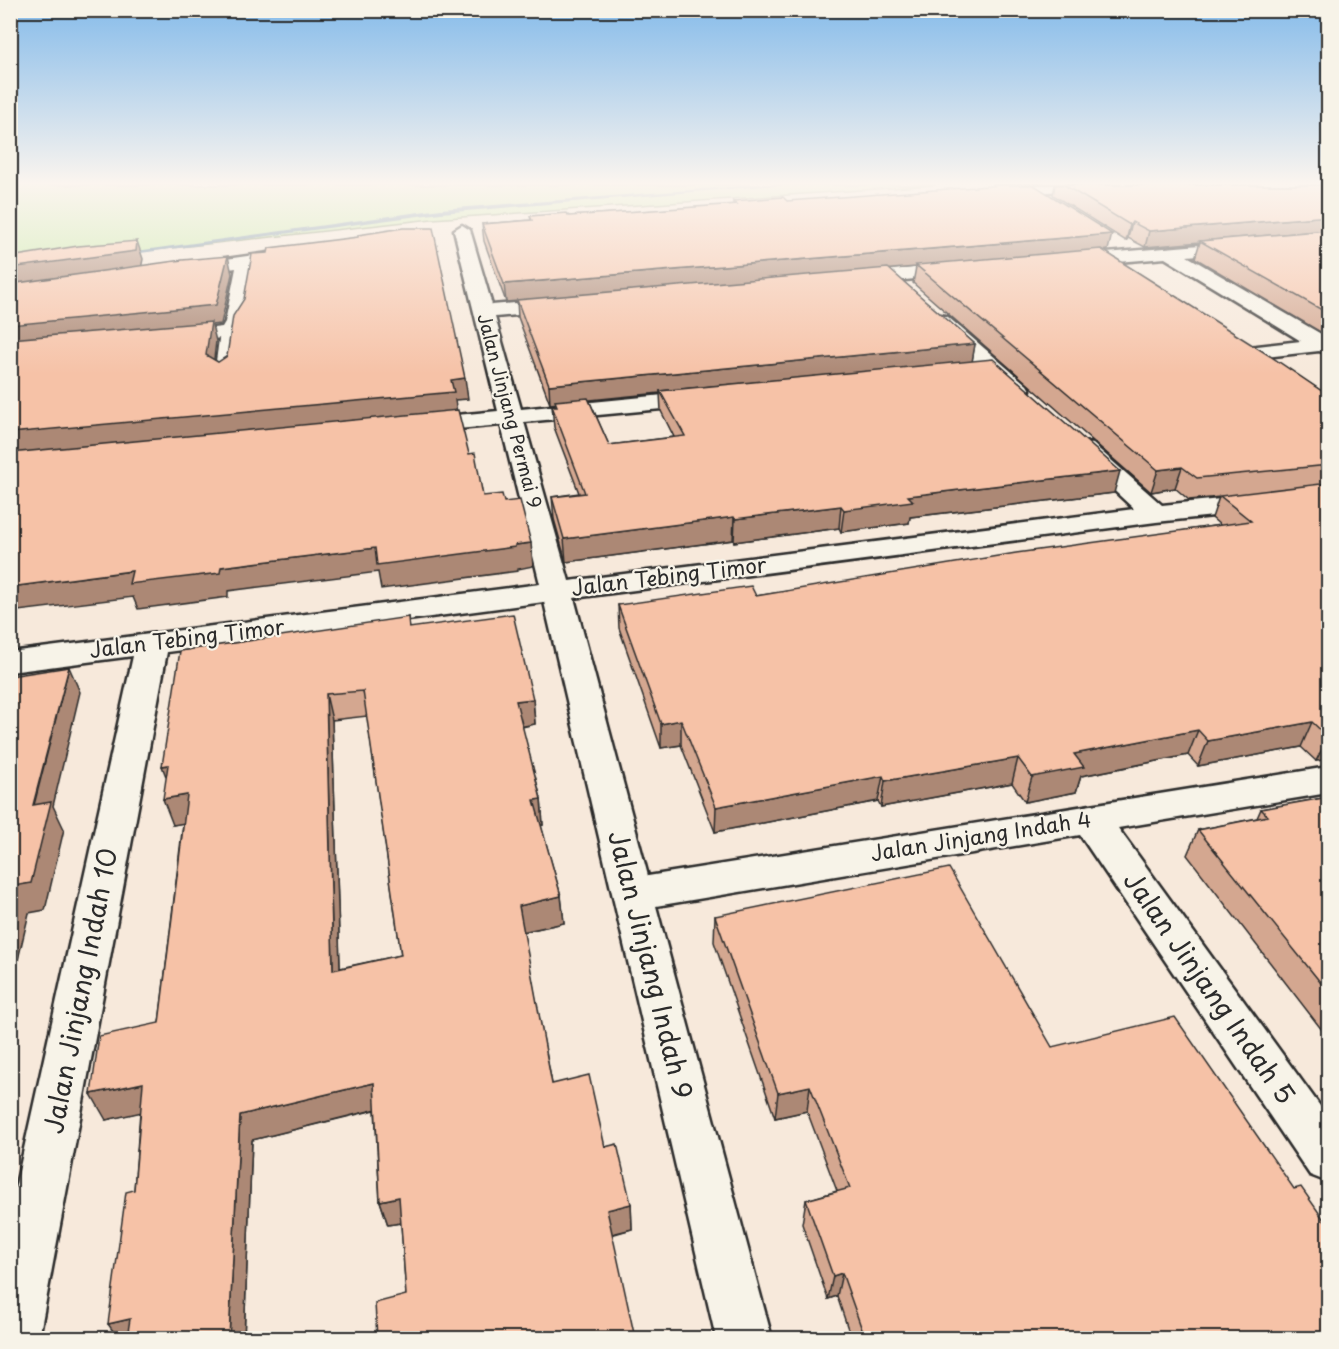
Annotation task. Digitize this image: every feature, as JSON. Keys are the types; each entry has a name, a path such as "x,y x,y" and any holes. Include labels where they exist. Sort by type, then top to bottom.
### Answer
{"street":[{"name":"Jalan Jinjang Permai 9","path":"462,248 483,312 557,592"},
{"path":"1055,263 1108,251 1133,256 1227,248"},
{"path":"164,273 315,251"},
{"path":"1108,251 1131,278"},
{"path":"1169,253 1327,346"},
{"path":"149,340 228,332 235,323 247,261"},
{"path":"832,281 973,269"},
{"path":"891,276 1032,402"},
{"path":"483,312 576,304"},
{"path":"1228,341 1275,371"},
{"path":"1248,353 1327,346"},
{"path":"961,373 996,369"},
{"path":"392,429 724,396"},
{"path":"1067,434 1156,514"},
{"name":"Jalan Tebing Timor","path":"10,662 1156,514 1329,496"},
{"name":"Jalan Jinjang Indah 9","path":"557,592 744,1338"},
{"name":"Jalan Jinjang Indah 10","path":"11,1338 152,644"},
{"name":"Jalan Jinjang Indah 4","path":"633,894 1329,780"},
{"name":"Jalan Jinjang Indah 5","path":"1090,819 1329,1158"}],"lane":[{"path":"222,376 228,332"}],"green space":[{"path":"11,248 173,248 11,266"}],"building":[{"path":"66,248 136,248 136,251 10,268 10,257"},
{"path":"269,248 437,248 465,378 451,380 454,392 10,433 10,339 211,322 206,355 218,362 227,356 233,316 244,299 252,254 268,253"},
{"path":"491,248 942,248 504,284"},
{"path":"1212,248 1329,248 1329,314"},
{"path":"1101,249 1329,396 1329,465 1197,478 1182,467 1158,470 916,265"},
{"path":"228,256 216,305 10,325 10,284 182,260"},
{"path":"888,268 975,344 549,385 517,300"},
{"path":"993,359 1120,471 908,496 913,501 844,510 841,506 735,519 734,517 564,539 552,497 585,493 552,406 557,406 555,401 588,398 609,445 685,436 660,391"},
{"path":"458,410 469,454 475,453 483,496 502,494 504,502 520,500 531,543 377,565 375,548 221,567 220,573 129,584 132,571 10,587 10,453"},
{"path":"1329,483 1328,737 1312,722 1208,741 1198,730 1074,754 1084,767 1032,777 1018,758 885,781 883,776 716,807 681,720 661,724 618,605 751,586 756,596 1016,553 1251,521 1220,496"},
{"path":"513,614 533,699 516,701 541,799 534,800 561,896 519,906 552,1084 589,1075 605,1147 617,1144 631,1204 607,1210 635,1338 377,1338 375,1303 406,1295 399,1197 380,1201 374,1083 240,1115 229,1338 127,1338 130,1319 108,1324 126,1192 134,1190 143,1083 91,1094 99,1036 159,1023 187,795 163,799 168,765 162,766 180,651 408,617 409,628","holes":["363,691 401,955 333,970 326,694"]},
{"path":"69,667 33,805 51,802 31,883 14,886 10,900 10,676"},
{"path":"1329,797 1329,993 1198,830 1268,816 1261,809"},
{"path":"949,868 1052,1047 1175,1017 1294,1189 1301,1187 1329,1227 1329,1338 865,1338 842,1273 833,1276 806,1200 850,1188 810,1086 778,1093 715,916"}],"waterway":[{"path":"125,253 163,248"}]}
